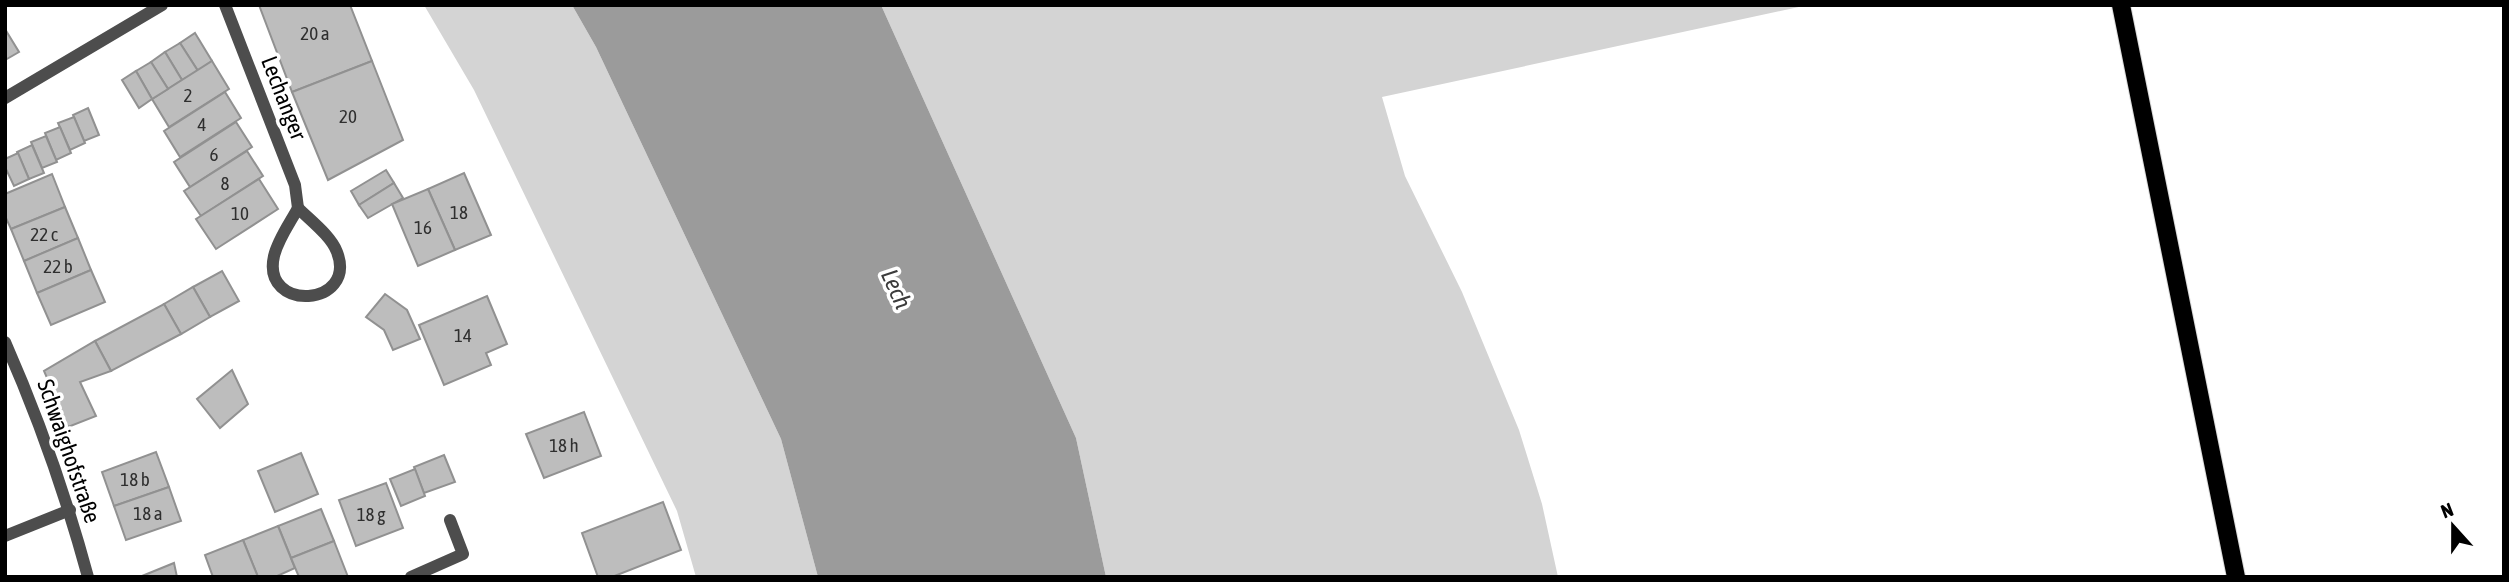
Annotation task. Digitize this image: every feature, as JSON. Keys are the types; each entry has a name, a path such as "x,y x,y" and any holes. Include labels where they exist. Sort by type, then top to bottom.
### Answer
{"main road":[{"path":"2121,5 2236,577"}],"street":[{"path":"5,98 162,5"},
{"name":"Lechanger","path":"225,5 295,185 298,208"},
{"path":"298,208 334,245 339,255 338,277 332,286 313,297 291,294 283,288 274,269 277,248 298,208"},
{"name":"Schwaighofstraße","path":"5,342 70,510 88,577"},
{"path":"5,536 70,510"},
{"path":"411,577 463,554 450,520"}],"shaded area":[{"path":"424,5 572,5 596,47 781,439 818,577 696,577 677,511 474,90"},
{"path":"881,5 1808,5 1382,97 1405,176 1462,292 1519,430 1542,504 1558,577 1106,577 1076,438"}],"water":[{"name":"Lech","path":"572,5 881,5 1076,438 1106,577 818,577 781,439 596,47"}],"building":[{"path":"259,5 350,5 372,61 292,92"},
{"path":"5,29 19,52 5,60"},
{"path":"195,33 212,61 198,71 180,43"},
{"path":"180,43 198,71 182,80 165,52"},
{"path":"165,52 182,80 168,89 151,62"},
{"path":"212,61 229,89 169,127 152,99"},
{"path":"372,61 403,140 328,180 292,92"},
{"path":"151,62 168,89 152,99 136,71"},
{"path":"136,71 152,99 139,108 122,80"},
{"path":"225,92 241,118 180,157 164,131"},
{"path":"88,108 99,135 84,141 73,115"},
{"path":"74,117 85,143 70,150 58,123"},
{"path":"236,122 252,147 190,187 174,162"},
{"path":"60,127 71,153 56,160 45,133"},
{"path":"46,136 57,162 42,168 31,142"},
{"path":"32,145 44,173 29,179 17,152"},
{"path":"247,151 263,176 201,216 184,191"},
{"path":"18,153 29,179 14,186 5,167 5,159"},
{"path":"386,170 394,183 359,205 351,191"},
{"path":"464,173 491,235 455,250 428,189"},
{"path":"52,174 65,207 11,229 5,216 5,194"},
{"path":"259,179 278,209 216,249 196,219"},
{"path":"394,183 403,198 368,218 359,205"},
{"path":"428,189 455,250 418,266 392,204"},
{"path":"65,207 78,238 24,261 11,229"},
{"path":"78,238 91,270 37,293 24,261"},
{"path":"91,270 105,302 51,325 37,293"},
{"path":"222,271 239,301 210,317 193,287"},
{"path":"193,287 210,317 181,334 164,304"},
{"path":"385,294 407,310 420,339 393,350 384,330 366,317"},
{"path":"487,296 507,344 486,353 491,365 444,385 419,325"},
{"path":"164,304 181,334 111,371 95,341"},
{"path":"95,341 111,371 80,382 96,416 68,427 44,371"},
{"path":"232,370 248,404 220,428 197,399"},
{"path":"584,412 601,456 544,478 526,434"},
{"path":"156,452 169,487 114,506 102,472"},
{"path":"301,453 318,494 275,512 258,471"},
{"path":"444,455 455,482 424,493 414,467"},
{"path":"415,469 425,496 401,506 390,479"},
{"path":"386,483 403,528 356,546 339,500"},
{"path":"169,487 181,521 126,540 114,506"},
{"path":"663,502 681,550 612,577 598,577 582,533"},
{"path":"321,509 334,541 291,558 278,526"},
{"path":"278,526 295,568 275,577 258,577 243,540"},
{"path":"243,540 258,577 213,577 205,555"},
{"path":"334,541 348,577 299,577 291,558"},
{"path":"174,563 177,577 142,577 142,576"}]}
